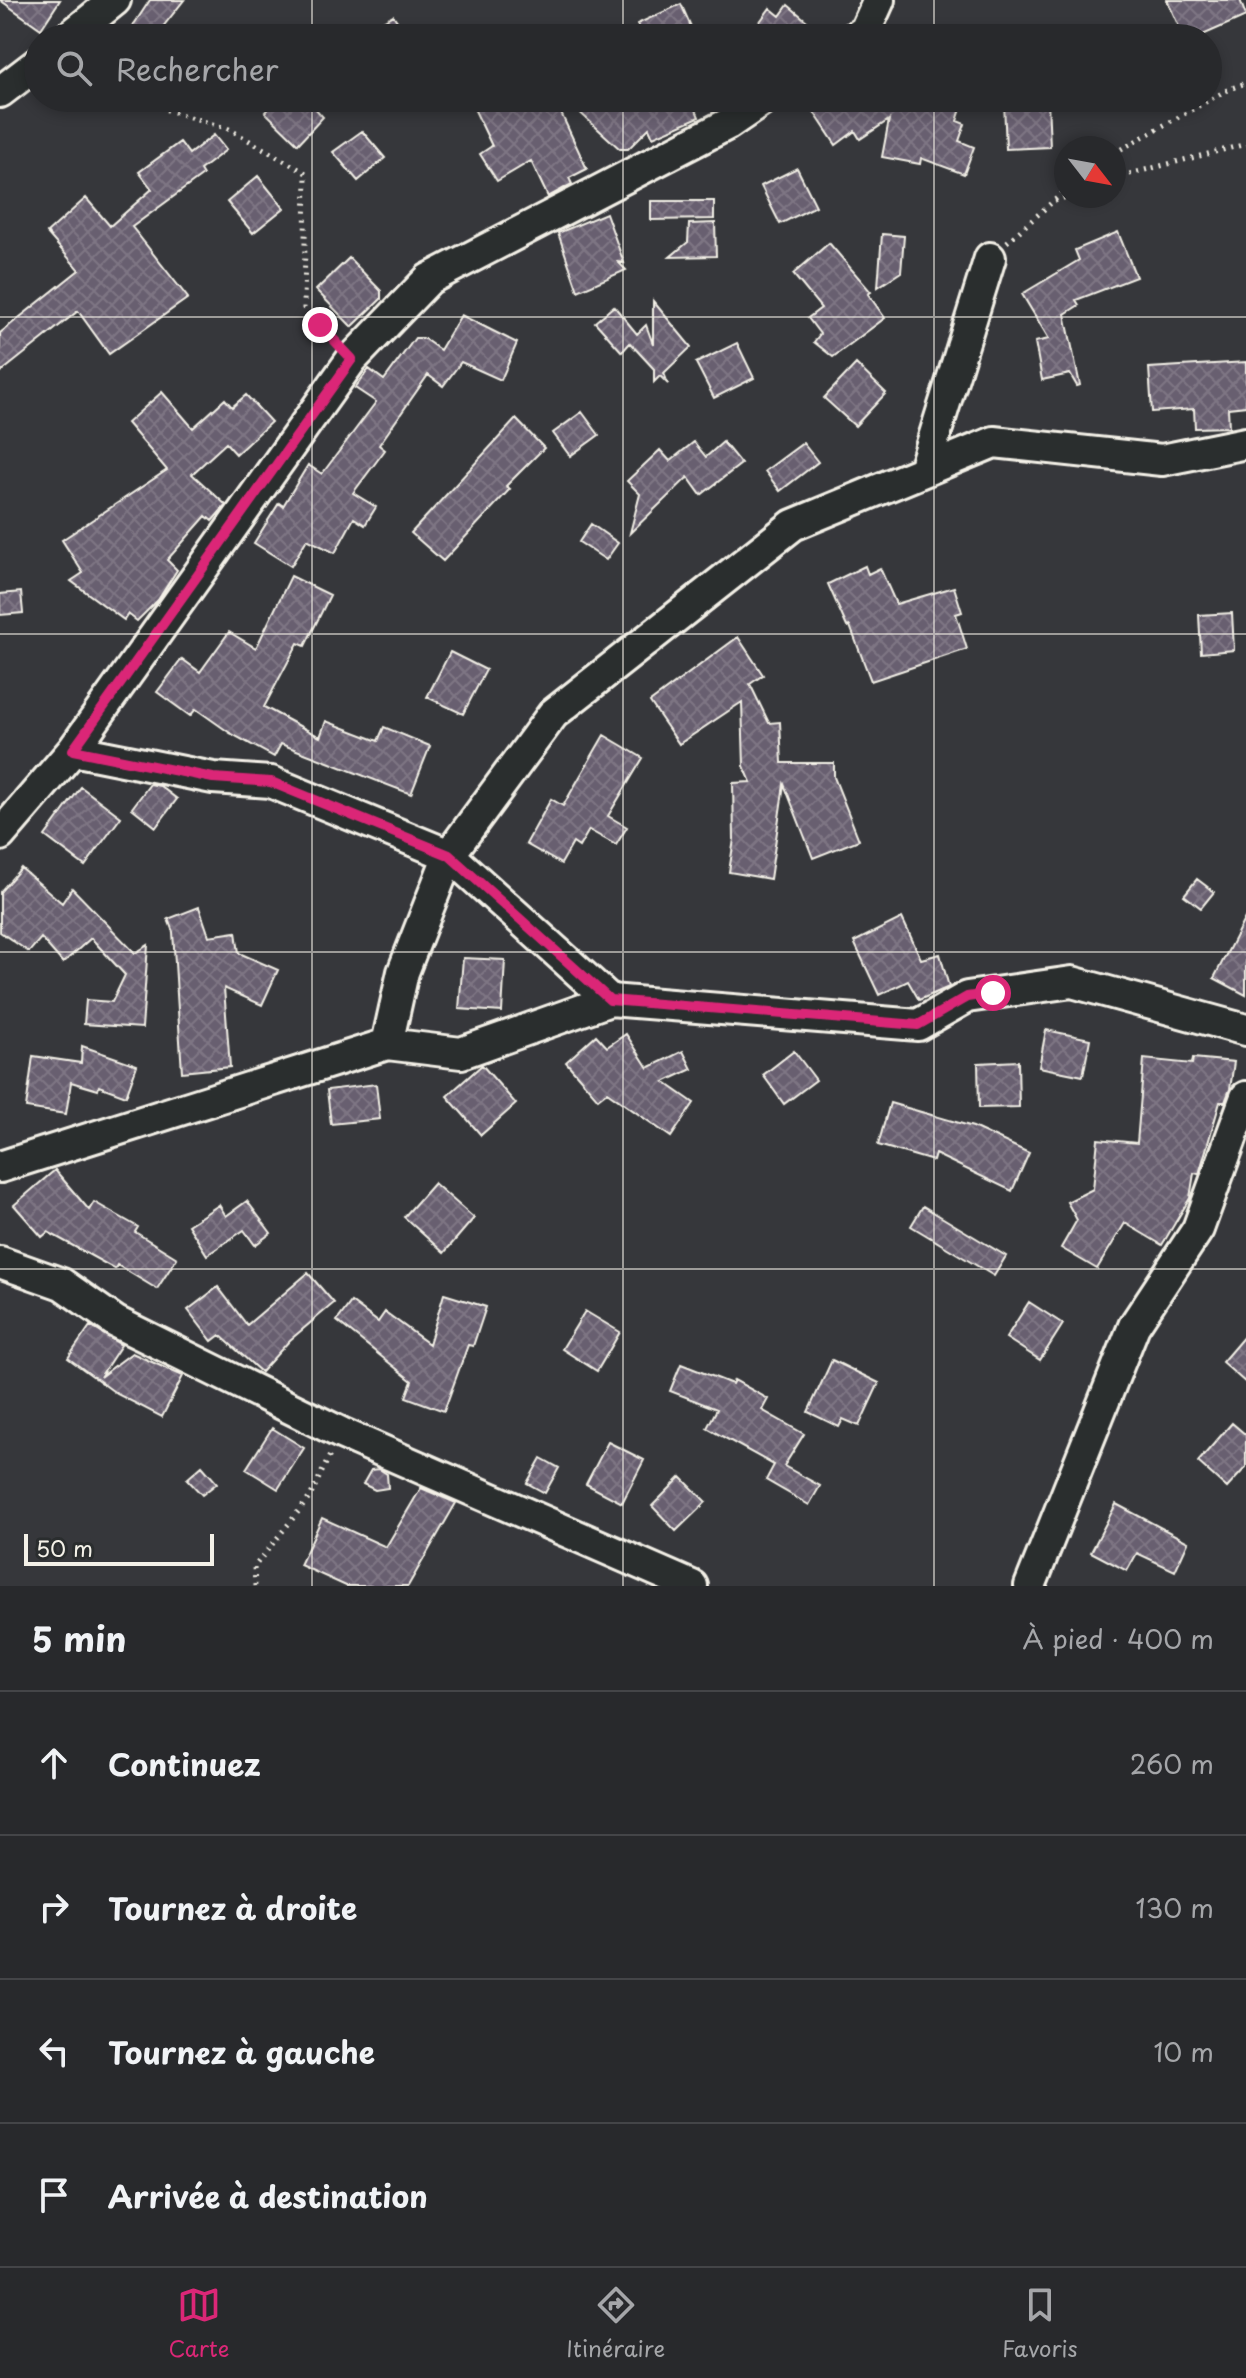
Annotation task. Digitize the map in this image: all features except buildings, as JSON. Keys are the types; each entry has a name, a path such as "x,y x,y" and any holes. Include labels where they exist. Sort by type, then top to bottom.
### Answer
{"street":[{"path":"85,24 115,0"},
{"path":"868,24 879,0"},
{"path":"0,92 24,74"},
{"path":"0,835 73,750 352,359 429,279 728,124 746,112"},
{"path":"924,470 990,258"},
{"path":"387,1044 403,972 449,855 553,714 793,525 994,442 1162,460 1246,443"},
{"path":"73,750 213,778 271,782 449,855 610,1000"},
{"path":"0,1167 387,1044 461,1053 610,1000 918,1025 967,997 1072,982 1246,1030"},
{"path":"1030,1586 1134,1326 1198,1229 1246,1097"},
{"path":"2,1265 62,1284 116,1322 341,1433 692,1586"}],"path":[{"path":"1222,93 1246,83"},
{"path":"174,112 229,129 306,173 304,308 352,359"},
{"path":"1126,146 1188,112"},
{"path":"1126,175 1246,144"},
{"path":"990,258 1054,200"},
{"path":"1049,204 1054,202"},
{"path":"255,1586 254,1567 310,1497 341,1433"}],"route":[{"path":"320,325 352,359 73,750 213,778 271,782 449,855 610,1000 918,1025 967,997 993,993"}]}
